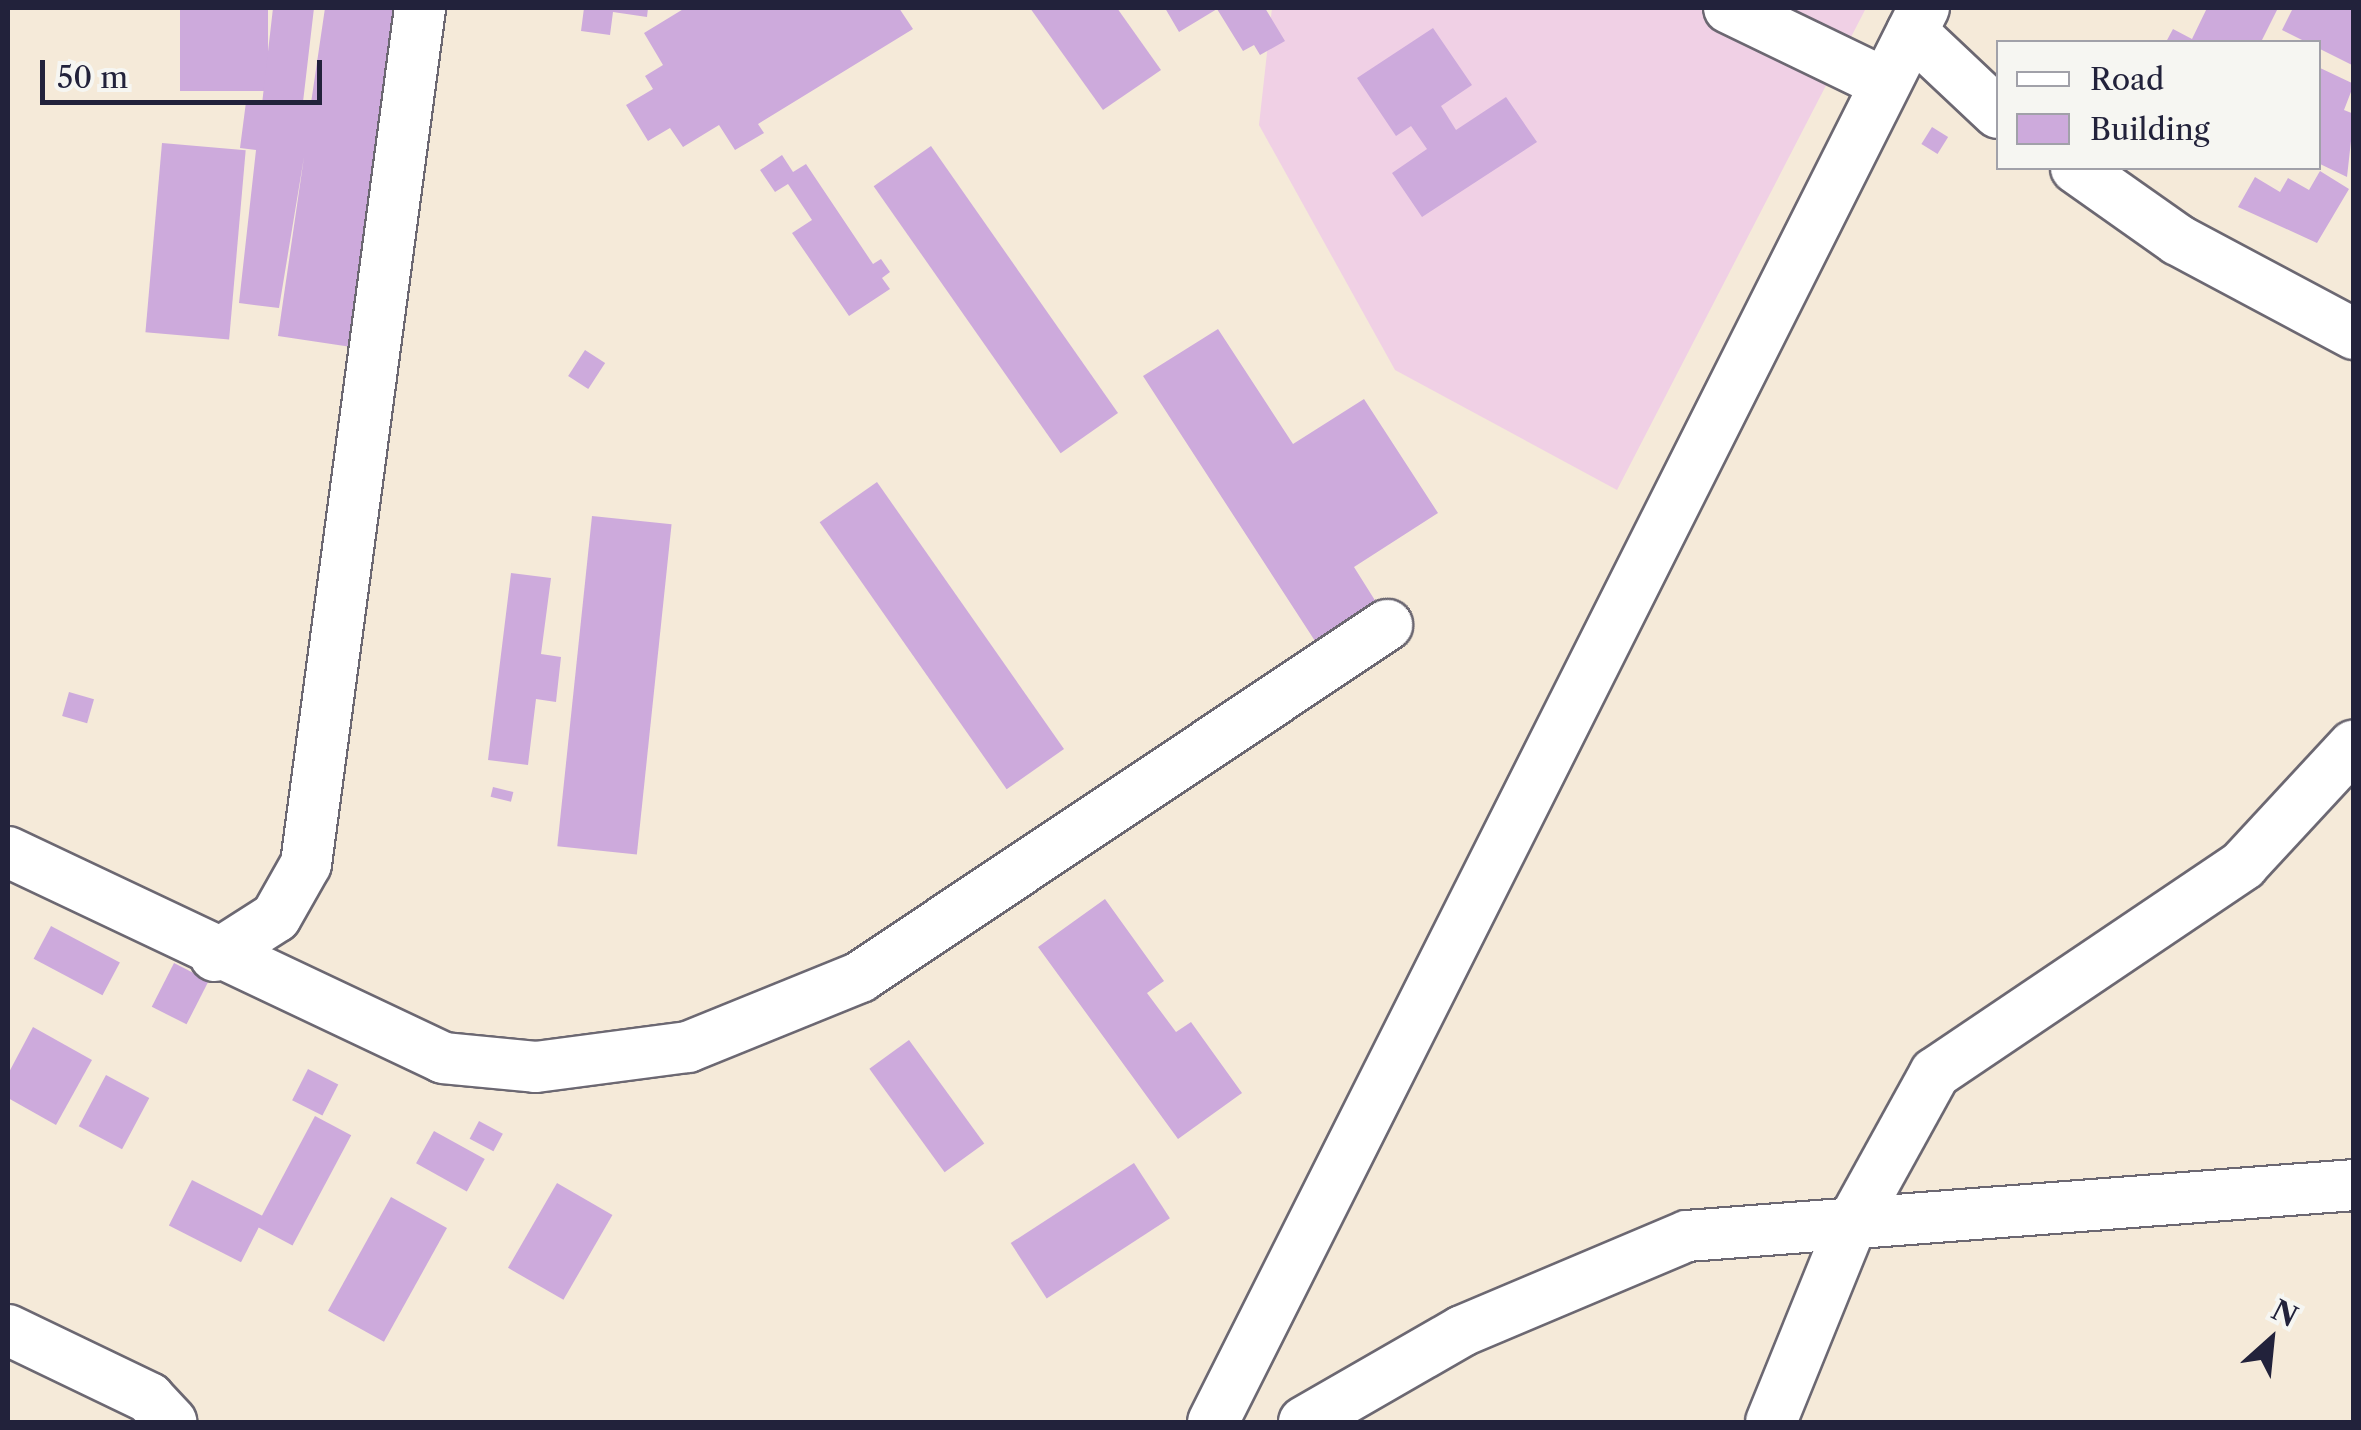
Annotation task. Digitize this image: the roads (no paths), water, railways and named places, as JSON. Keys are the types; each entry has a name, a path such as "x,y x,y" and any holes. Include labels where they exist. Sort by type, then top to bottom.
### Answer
{"street":[{"path":"215,956 276,917 306,864 420,8"},
{"path":"1728,8 1884,83"},
{"path":"1212,1422 1918,20 1996,110"},
{"path":"2079,170 2178,240 2354,334"},
{"path":"8,852 215,956 460,1062 536,1067 688,1048 860,977 1387,625"},
{"path":"1772,1422 1850,1227 1935,1074 2243,866 2354,745"},
{"path":"1304,1422 1462,1331 1687,1236 1850,1227 2354,1184"},
{"path":"8,1330 149,1398 171,1422"}]}
